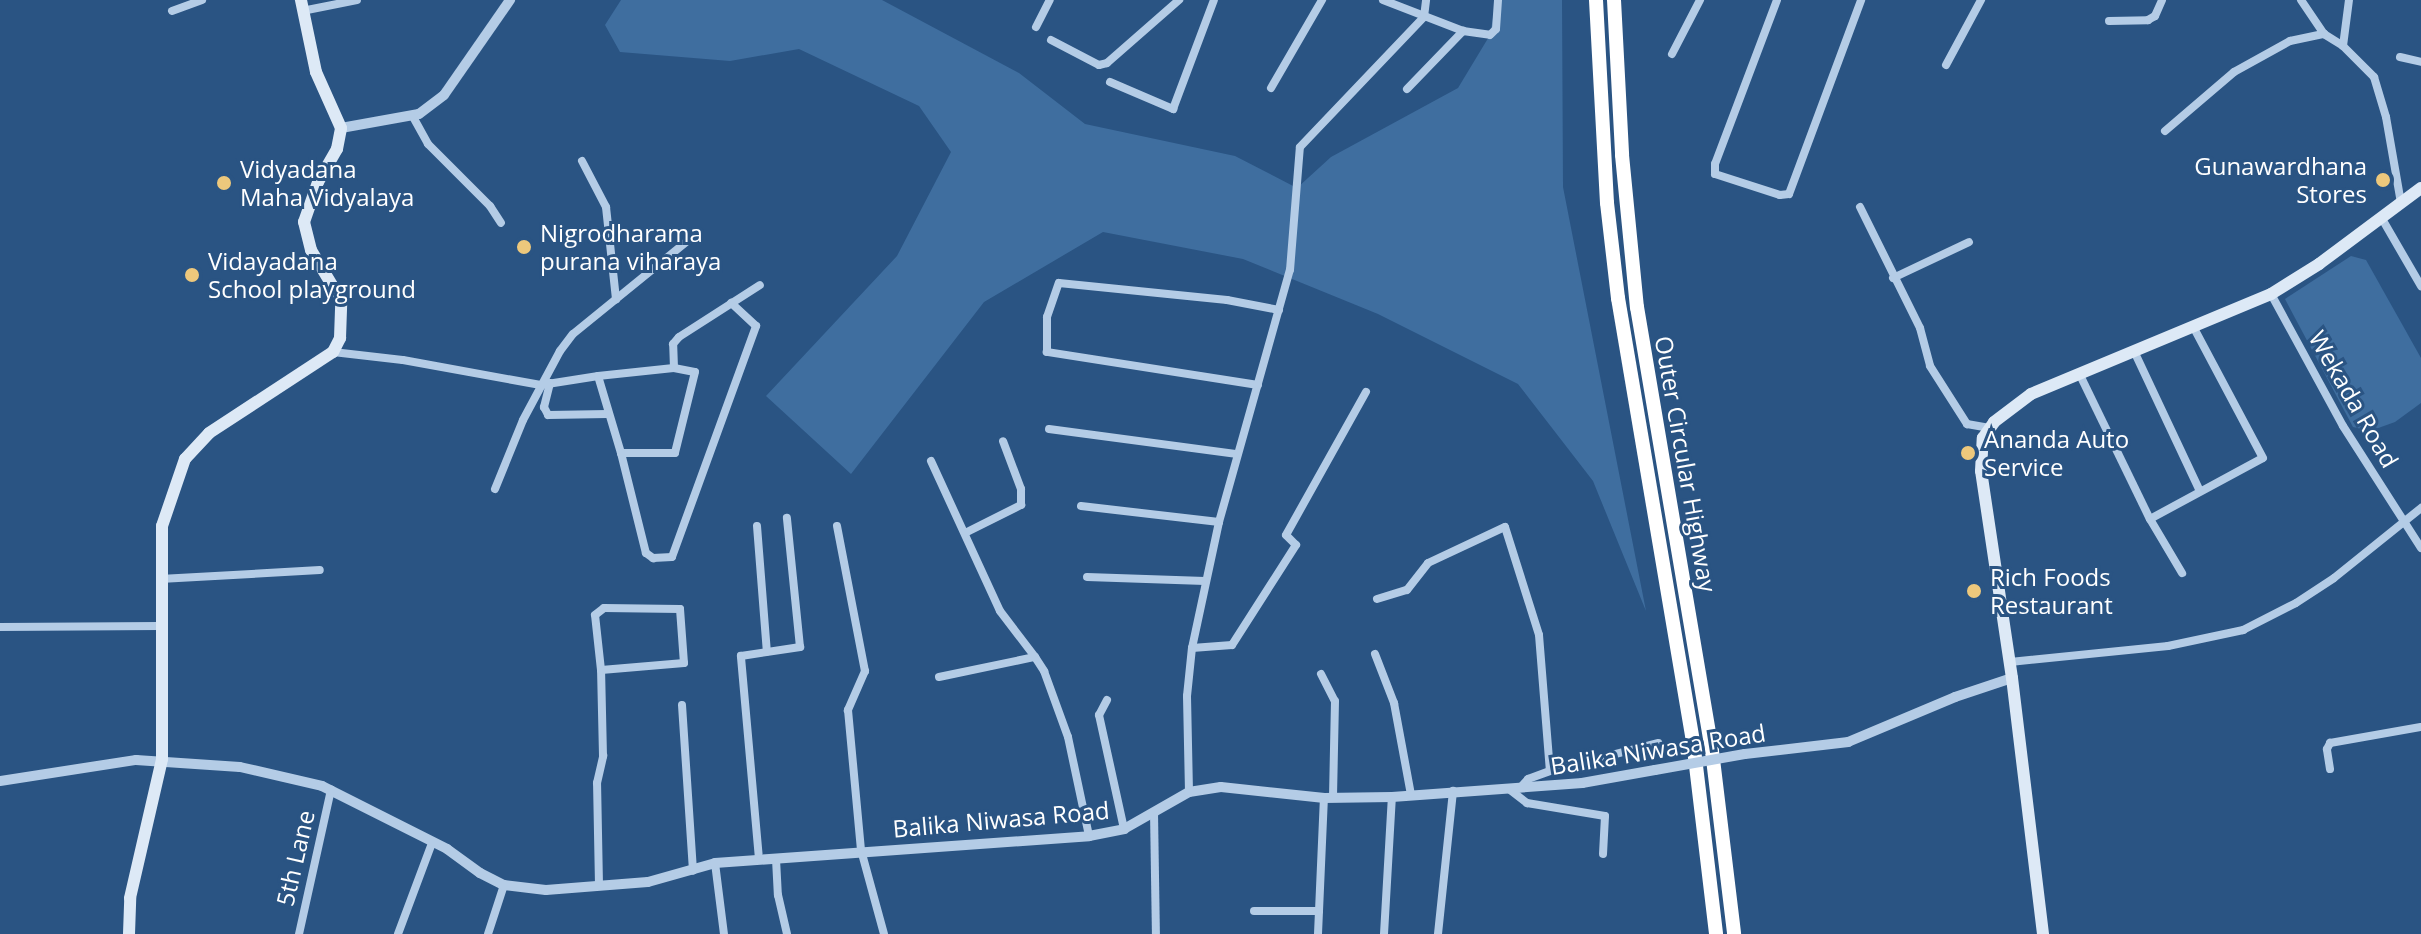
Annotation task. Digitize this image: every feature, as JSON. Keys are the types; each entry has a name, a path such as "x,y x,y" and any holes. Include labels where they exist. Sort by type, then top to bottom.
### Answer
{"highway":[{"name":"Outer Circular Highway","path":"1596,0 1607,203 1618,298 1694,749 1716,934"},
{"name":"Outer Circular Highway","path":"1614,0 1622,155 1637,307 1712,751 1734,934"}],"main road":[{"path":"129,934 130,898 162,759 162,526 185,459 209,433 333,352 340,338 341,300 311,250 304,222 318,182 337,149 341,128 316,72 302,6"},
{"path":"2043,934 2010,662 1981,471 1983,438 1990,428 2031,394 2271,294 2319,264 2421,188"}],"street":[{"path":"172,11 202,0"},
{"path":"302,6 357,0"},
{"path":"341,128 412,115 444,95 510,0"},
{"path":"1036,27 1050,0"},
{"path":"1051,40 1099,65 1107,63 1179,0"},
{"path":"1110,82 1167,110 1173,109 1214,0"},
{"path":"1271,88 1322,0"},
{"path":"1383,0 1463,31 1490,35 1496,29 1498,0"},
{"path":"1189,792 1187,696 1192,648 1219,522 1290,270 1300,147 1424,17 1426,0"},
{"path":"1672,54 1700,0"},
{"path":"1777,0 1715,164 1715,174 1780,195 1789,194 1861,0"},
{"path":"1946,65 1981,0"},
{"path":"2109,21 2148,20 2155,16 2162,0"},
{"path":"2301,0 2324,34 2343,46 2374,77 2386,117 2401,203"},
{"path":"2343,46 2349,0"},
{"path":"1407,89 1463,31"},
{"path":"2165,131 2234,72 2290,41 2324,34"},
{"path":"2400,57 2421,62"},
{"path":"412,115 428,144 490,206 501,223"},
{"path":"582,161 606,207 616,299"},
{"path":"1860,207 1920,328 1930,366 1967,424 1990,428"},
{"path":"2381,217 2418,272 2421,286"},
{"path":"495,489 573,334 696,234"},
{"path":"1893,278 1969,242"},
{"path":"1258,385 1047,352 1047,317 1059,283 1227,300 1279,310"},
{"path":"674,368 673,344 679,337 760,285"},
{"name":"Wekada Road","path":"2271,294 2343,426 2421,548"},
{"path":"598,376 646,553 653,558 672,557 756,326 731,303"},
{"path":"2150,519 2263,458 2194,328"},
{"path":"2134,351 2200,491"},
{"path":"333,352 403,360 546,384 674,368 695,372 675,453 655,450 621,453"},
{"path":"2079,373 2150,519 2182,573"},
{"path":"546,384 544,407 548,415 608,414"},
{"path":"1192,648 1232,645 1296,545 1286,535 1366,392"},
{"path":"1049,429 1237,454"},
{"path":"965,533 1021,505 1021,489 1003,441"},
{"path":"931,461 1000,611 1044,671 1068,737 1089,836"},
{"path":"1081,506 1219,522"},
{"path":"2010,662 2168,646 2243,630 2296,603 2421,508"},
{"path":"759,859 741,656 800,646 787,518"},
{"path":"757,526 767,652"},
{"path":"837,526 865,671 848,710 861,850 884,934"},
{"path":"1377,599 1407,590 1428,563 1504,526 1539,635 1550,771"},
{"path":"160,579 320,570"},
{"path":"1087,577 1205,581"},
{"path":"599,885 597,783 603,756 598,610 680,609 684,663 601,670"},
{"path":"0,627 160,626"},
{"path":"1375,654 1394,703 1411,795"},
{"path":"939,677 1035,657"},
{"path":"1318,934 1335,701 1321,674"},
{"name":"Balika Niwasa Road","path":"0,781 162,759 240,767 331,790 504,885 546,890 648,882 715,863 861,850 1089,836 1124,829 1189,792 1221,787 1328,798 1392,797 1514,789 1655,770 1745,754 1848,742 1955,697 2012,678"},
{"path":"1107,700 1099,715 1124,829"},
{"path":"682,705 693,871"},
{"path":"2330,769 2327,749 2335,740 2421,727"},
{"path":"1603,854 1605,816 1527,803 1514,789 1528,779 1550,771 1658,743"},
{"name":"5th Lane","path":"299,934 331,790"},
{"path":"1438,934 1453,791"},
{"path":"1384,934 1392,797"},
{"path":"1154,812 1156,934"},
{"path":"398,934 432,843"},
{"path":"776,859 778,895 787,934"},
{"path":"715,863 724,934"},
{"path":"488,934 504,885"},
{"path":"1254,911 1319,911"}],"shaded area":[{"path":"621,0 882,0 1019,73 1085,124 1235,156 1297,188 1331,157 1458,88 1490,35 1496,0 1562,0 1563,187 1646,611 1593,481 1518,384 1378,314 1243,259 1103,232 984,302 851,474 766,396 897,256 951,152 919,106 799,49 730,61 620,52 605,25"},
{"path":"2351,256 2366,260 2421,358 2421,403 2395,422 2370,431 2353,427 2285,299"}],"place":[{"name":"Gunawardhana Stores","path":"2383,180"},
{"name":"Vidyadana Maha Vidyalaya","path":"224,183"},
{"name":"Nigrodharama purana viharaya","path":"524,247"},
{"name":"Vidayadana School playground","path":"192,275"},
{"name":"Ananda Auto Service","path":"1968,453"},
{"name":"Rich Foods Restaurant","path":"1974,591"}]}
